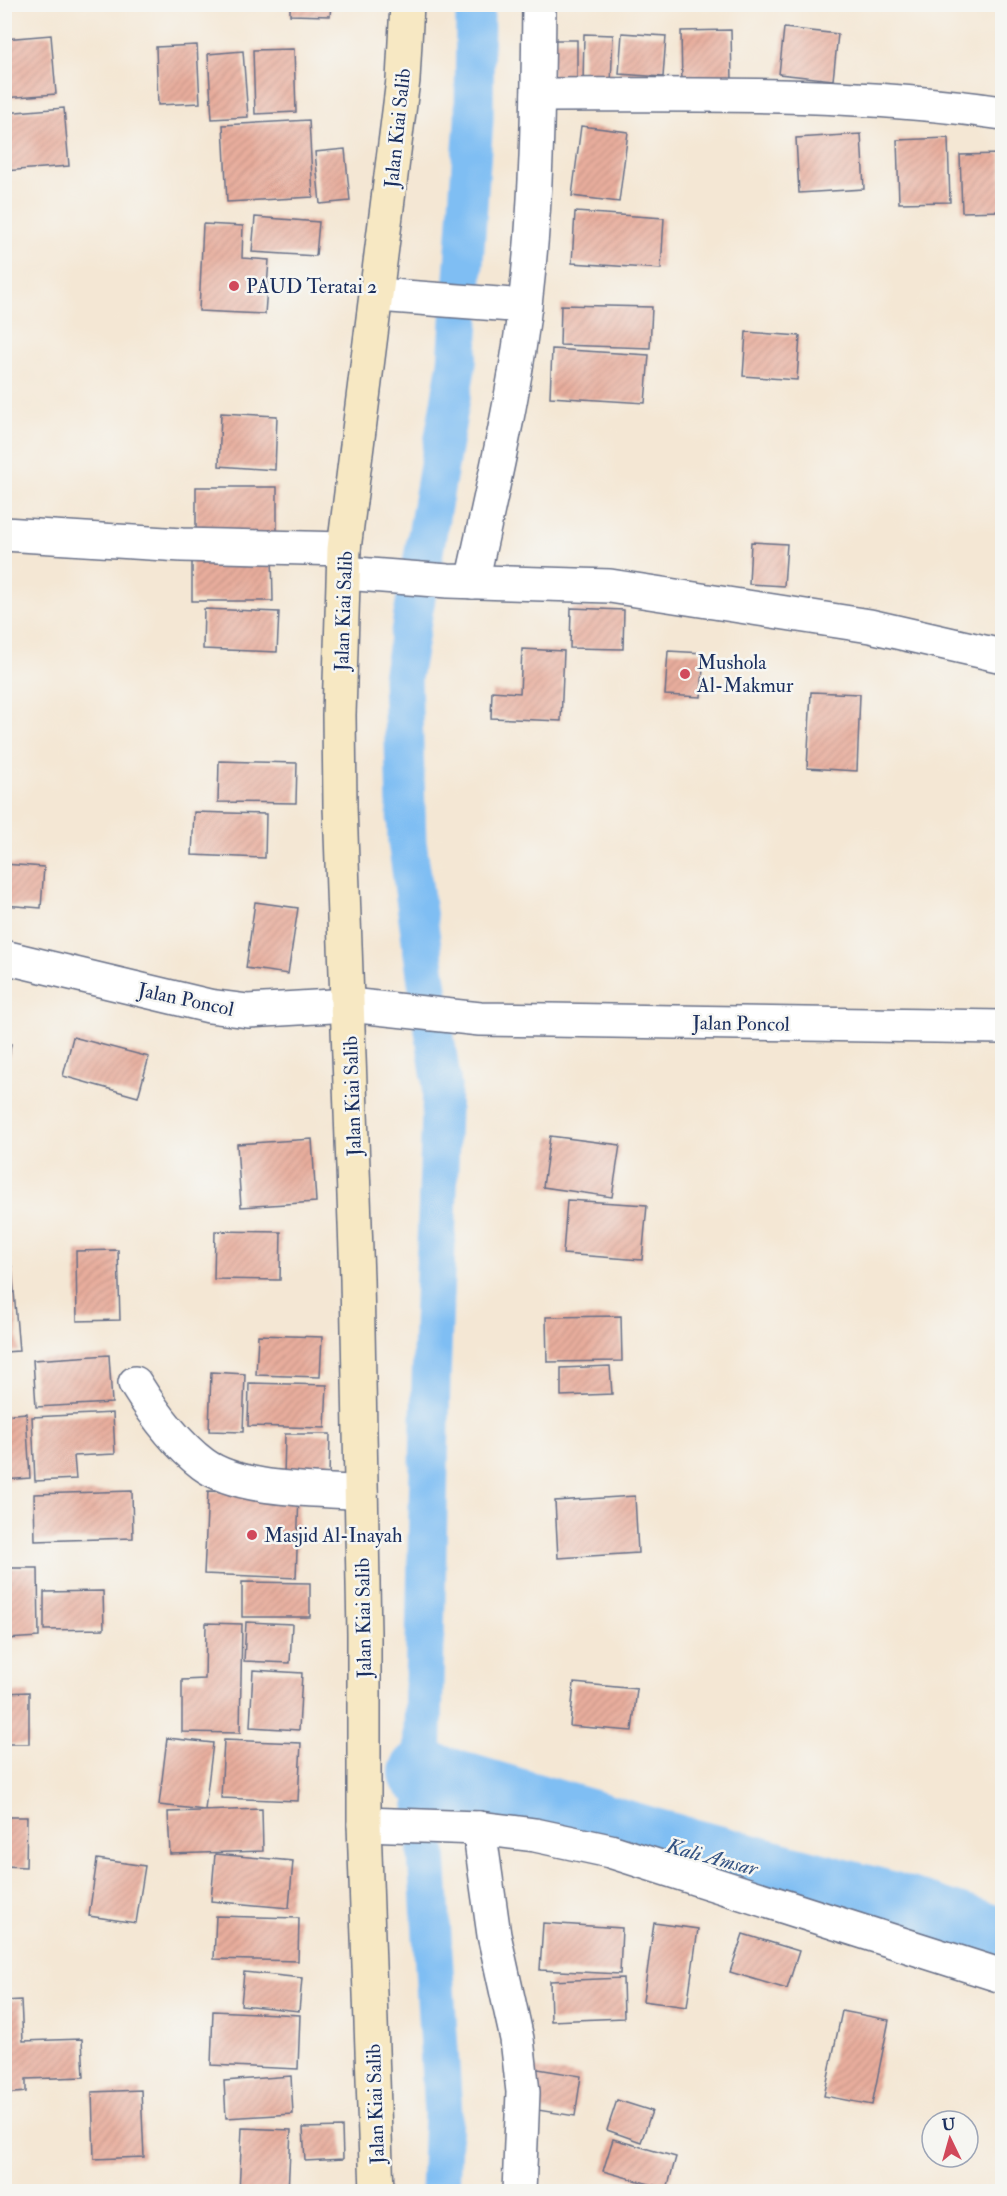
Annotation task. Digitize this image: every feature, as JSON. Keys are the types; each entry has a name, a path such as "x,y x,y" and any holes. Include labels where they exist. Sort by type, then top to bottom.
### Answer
{"street":[{"name":"Jalan Kiai Salib","path":"377,2192 364,1824 361,1493 349,1005 340,806 344,561 391,296 407,4"},
{"path":"460,581 511,400 525,306 531,247 538,95 539,4"},
{"path":"538,95 851,98 937,104 1002,113"},
{"path":"391,296 525,306"},
{"path":"4,534 182,545 344,561 382,574 460,581 610,586 870,626 1002,656"},
{"name":"Jalan Poncol","path":"4,957 228,1009 259,1011 349,1005 407,1014 480,1019 1002,1027"},
{"path":"135,1383 172,1435 204,1465 234,1478 268,1484 361,1493"},
{"path":"364,1824 402,1823 473,1828 535,1835 610,1851 1002,1976"},
{"path":"473,1828 517,2039 523,2092 519,2192"}],"building":[{"path":"290,4 331,4 330,16 290,15"},
{"path":"784,28 838,34 833,80 779,74"},
{"path":"731,30 732,83 682,84 681,31"},
{"path":"622,33 666,36 663,77 619,74"},
{"path":"584,34 613,35 611,84 583,83"},
{"path":"51,35 56,94 4,98 4,39"},
{"path":"552,40 577,40 577,79 552,80"},
{"path":"197,45 200,103 158,105 156,47"},
{"path":"294,49 296,112 255,114 253,50"},
{"path":"243,51 248,117 212,119 208,54"},
{"path":"64,108 69,166 4,171 4,113"},
{"path":"309,120 313,197 227,202 223,125"},
{"path":"581,126 628,132 619,202 572,196"},
{"path":"861,134 864,189 799,193 796,138"},
{"path":"948,138 950,202 899,203 897,140"},
{"path":"345,149 350,201 320,204 315,152"},
{"path":"1001,154 1002,211 962,212 960,155"},
{"path":"575,212 664,218 661,269 572,263"},
{"path":"255,217 319,222 316,256 252,252"},
{"name":"PAUD Teratai 2","path":"203,224 243,226 242,258 269,260 265,314 199,311"},
{"path":"561,305 652,307 650,348 560,345"},
{"path":"746,332 800,336 797,380 743,376"},
{"path":"552,349 649,355 645,403 550,397"},
{"path":"221,413 277,416 275,470 219,466"},
{"path":"196,487 277,487 277,541 196,541"},
{"path":"751,542 787,544 784,586 749,584"},
{"path":"272,553 273,601 192,601 192,554"},
{"path":"571,608 624,610 623,649 570,648"},
{"path":"204,609 279,612 277,652 203,649"},
{"path":"522,649 564,651 561,721 491,718 492,691 520,693"},
{"name":"Mushola Al-Makmur","path":"668,651 704,653 701,697 665,695"},
{"path":"811,692 860,694 857,771 807,768"},
{"path":"219,761 297,763 296,803 218,802"},
{"path":"194,812 266,814 265,858 192,855"},
{"path":"4,864 44,867 41,908 4,905"},
{"path":"255,902 298,908 288,974 246,968"},
{"path":"73,1037 149,1057 138,1097 63,1076"},
{"path":"4,1043 11,1044 6,1078 4,1077"},
{"path":"550,1136 620,1145 612,1197 543,1187"},
{"path":"312,1139 316,1202 241,1207 237,1144"},
{"path":"567,1200 647,1205 642,1260 563,1254"},
{"path":"215,1231 281,1232 280,1280 214,1279"},
{"path":"118,1250 120,1320 77,1321 76,1251"},
{"path":"4,1267 12,1267 19,1351 4,1352"},
{"path":"621,1316 622,1361 547,1362 546,1317"},
{"path":"258,1335 322,1337 320,1377 256,1375"},
{"path":"109,1355 112,1403 36,1407 33,1360"},
{"path":"610,1366 612,1394 561,1396 561,1368"},
{"path":"211,1372 245,1374 243,1432 209,1431"},
{"path":"249,1383 327,1385 325,1428 248,1426"},
{"path":"26,1413 30,1478 4,1480 4,1415"},
{"path":"113,1413 115,1454 74,1456 76,1479 35,1481 32,1417"},
{"path":"285,1434 330,1434 329,1478 284,1478"},
{"path":"132,1491 133,1538 35,1541 34,1494"},
{"name":"Masjid Al-Inayah","path":"208,1491 299,1495 296,1578 204,1574"},
{"path":"635,1496 638,1553 558,1558 555,1501"},
{"path":"4,1568 38,1568 39,1637 6,1639"},
{"path":"242,1582 310,1583 310,1617 242,1617"},
{"path":"103,1591 104,1629 44,1630 44,1592"},
{"path":"246,1622 292,1624 290,1663 244,1661"},
{"path":"206,1623 242,1624 240,1733 182,1732 182,1680 205,1679"},
{"path":"253,1670 302,1673 299,1730 250,1727"},
{"path":"574,1683 637,1689 632,1731 570,1726"},
{"path":"29,1692 29,1744 4,1744 4,1693"},
{"path":"167,1738 213,1743 205,1810 159,1805"},
{"path":"224,1740 301,1743 298,1801 221,1798"},
{"path":"262,1809 263,1851 170,1854 168,1812"},
{"path":"4,1817 27,1817 26,1867 4,1866"},
{"path":"215,1854 293,1861 289,1908 211,1901"},
{"path":"97,1859 145,1866 136,1923 89,1916"},
{"path":"216,1916 299,1918 298,1961 214,1959"},
{"path":"543,1923 622,1928 620,1974 540,1970"},
{"path":"654,1923 698,1929 687,2007 643,2001"},
{"path":"743,1934 799,1951 787,1989 730,1972"},
{"path":"244,1972 302,1978 299,2011 241,2005"},
{"path":"623,1978 624,2018 551,2021 550,1981"},
{"path":"21,2000 23,2041 82,2039 84,2077 26,2079 26,2092 4,2094 4,2001"},
{"path":"213,2011 300,2015 298,2069 211,2065"},
{"path":"842,2011 889,2020 872,2105 824,2096"},
{"path":"532,2068 581,2076 575,2116 525,2108"},
{"path":"291,2076 293,2114 226,2118 224,2081"},
{"path":"141,2090 144,2157 94,2159 92,2092"},
{"path":"617,2100 652,2111 641,2142 607,2130"},
{"path":"342,2127 343,2159 305,2161 303,2128"},
{"path":"242,2128 291,2130 288,2192 239,2192"},
{"path":"613,2139 676,2157 667,2189 603,2171"}],"waterway":[{"path":"440,2192 443,2114 422,1773 431,1379 442,1086 407,842 402,678 457,363 474,120 475,4"},
{"name":"Kali Amsar","path":"422,1773 652,1841 892,1905 1002,1941"}],"place":[{"name":"PAUD Teratai 2","path":"234,286"},
{"name":"Mushola Al-Makmur","path":"685,674"},
{"name":"Masjid Al-Inayah","path":"252,1535"}]}
